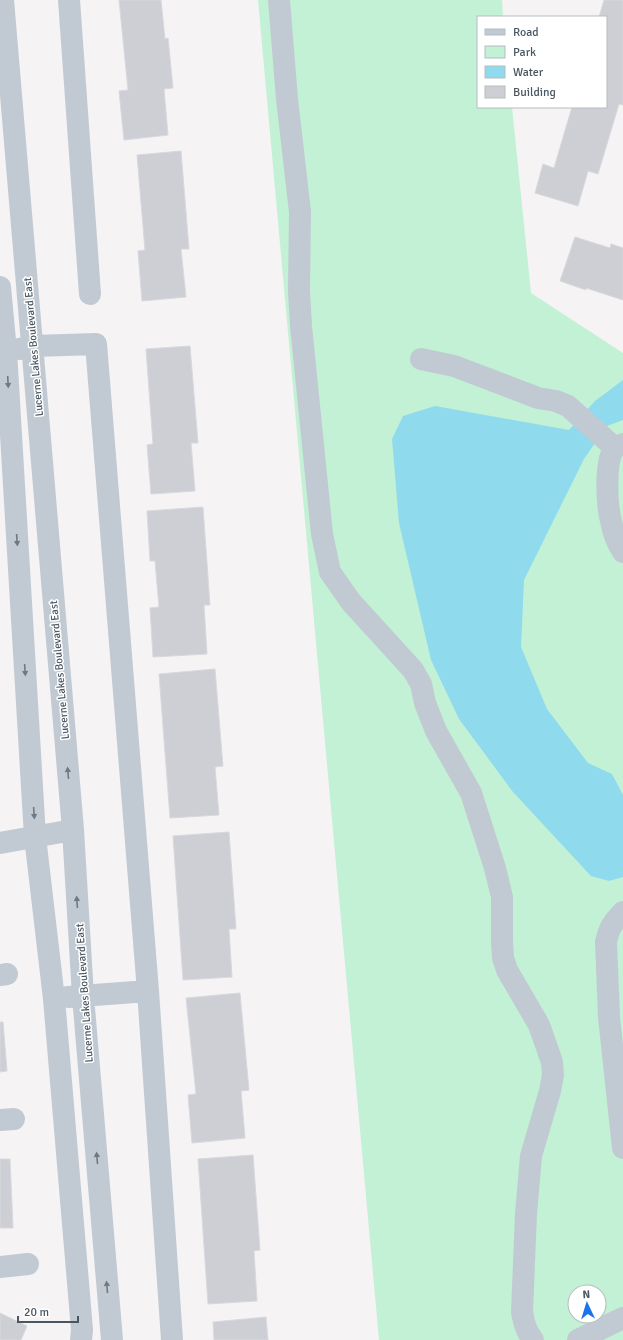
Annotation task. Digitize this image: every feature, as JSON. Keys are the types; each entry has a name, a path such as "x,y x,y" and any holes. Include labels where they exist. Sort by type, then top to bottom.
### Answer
{"street":[{"name":"Lucerne Lakes Boulevard East","path":"3,0 73,830 83,996 112,1340"},
{"path":"68,0 90,294"},
{"path":"279,0 287,99 300,212 299,291 301,326 322,534 330,572 351,602 413,670 421,684 425,703 436,731 470,793 495,868 502,897 503,958 507,970 539,1025 552,1062 553,1075 550,1091 530,1156 526,1214 522,1312 524,1324 528,1334 533,1340"},
{"path":"0,287 6,352 8,518 36,837 54,999 82,1322 81,1340"},
{"path":"6,352 33,346 96,344 148,991 172,1340"},
{"path":"421,359 454,366 538,398 556,401 568,406 619,446 609,461 607,478 610,520 618,544 623,552"},
{"path":"8,518 46,510"},
{"path":"0,843 73,830"},
{"path":"623,912 608,931 606,942 609,1017 623,1148"},
{"path":"54,999 148,991"},
{"path":"0,1266 28,1264"},
{"path":"578,1340 623,1318"}],"green space":[{"path":"258,0 502,0 503,16 477,16 477,108 512,108 531,293 623,353 623,1340 379,1340"}],"water":[{"path":"623,380 623,420 607,426 584,459 524,580 521,647 547,709 588,763 612,774 623,795 623,877 609,881 591,876 513,792 459,719 431,660 399,523 392,439 403,416 435,406 569,430 595,401"}],"building":[{"path":"119,0 161,0 165,39 168,38 173,88 164,89 168,135 124,140 119,91 128,90"},
{"path":"604,0 623,0 623,105 619,104 598,174 588,171 578,206 535,193 543,164 554,168 572,108 607,108 607,16 599,16"},
{"path":"181,151 189,249 181,249 186,297 142,301 138,251 145,250 137,155"},
{"path":"575,237 610,248 611,244 623,248 623,300 560,281"},
{"path":"190,346 198,443 191,443 195,491 151,494 147,445 153,444 146,349"},
{"path":"203,507 210,605 204,605 207,654 153,657 150,608 159,607 155,561 150,561 147,511"},
{"path":"215,669 223,766 215,767 219,815 170,818 159,674"},
{"path":"229,832 236,929 229,929 232,977 183,980 173,836"},
{"path":"240,993 249,1090 241,1091 245,1138 192,1143 188,1095 196,1094 186,998"},
{"path":"0,1022 3,1022 7,1071 0,1072"},
{"path":"253,1155 260,1250 254,1251 257,1301 208,1304 198,1159"},
{"path":"0,1159 10,1159 13,1228 0,1228"},
{"path":"0,1313 27,1326 21,1340 0,1340"},
{"path":"266,1317 268,1340 214,1340 213,1322"}]}
